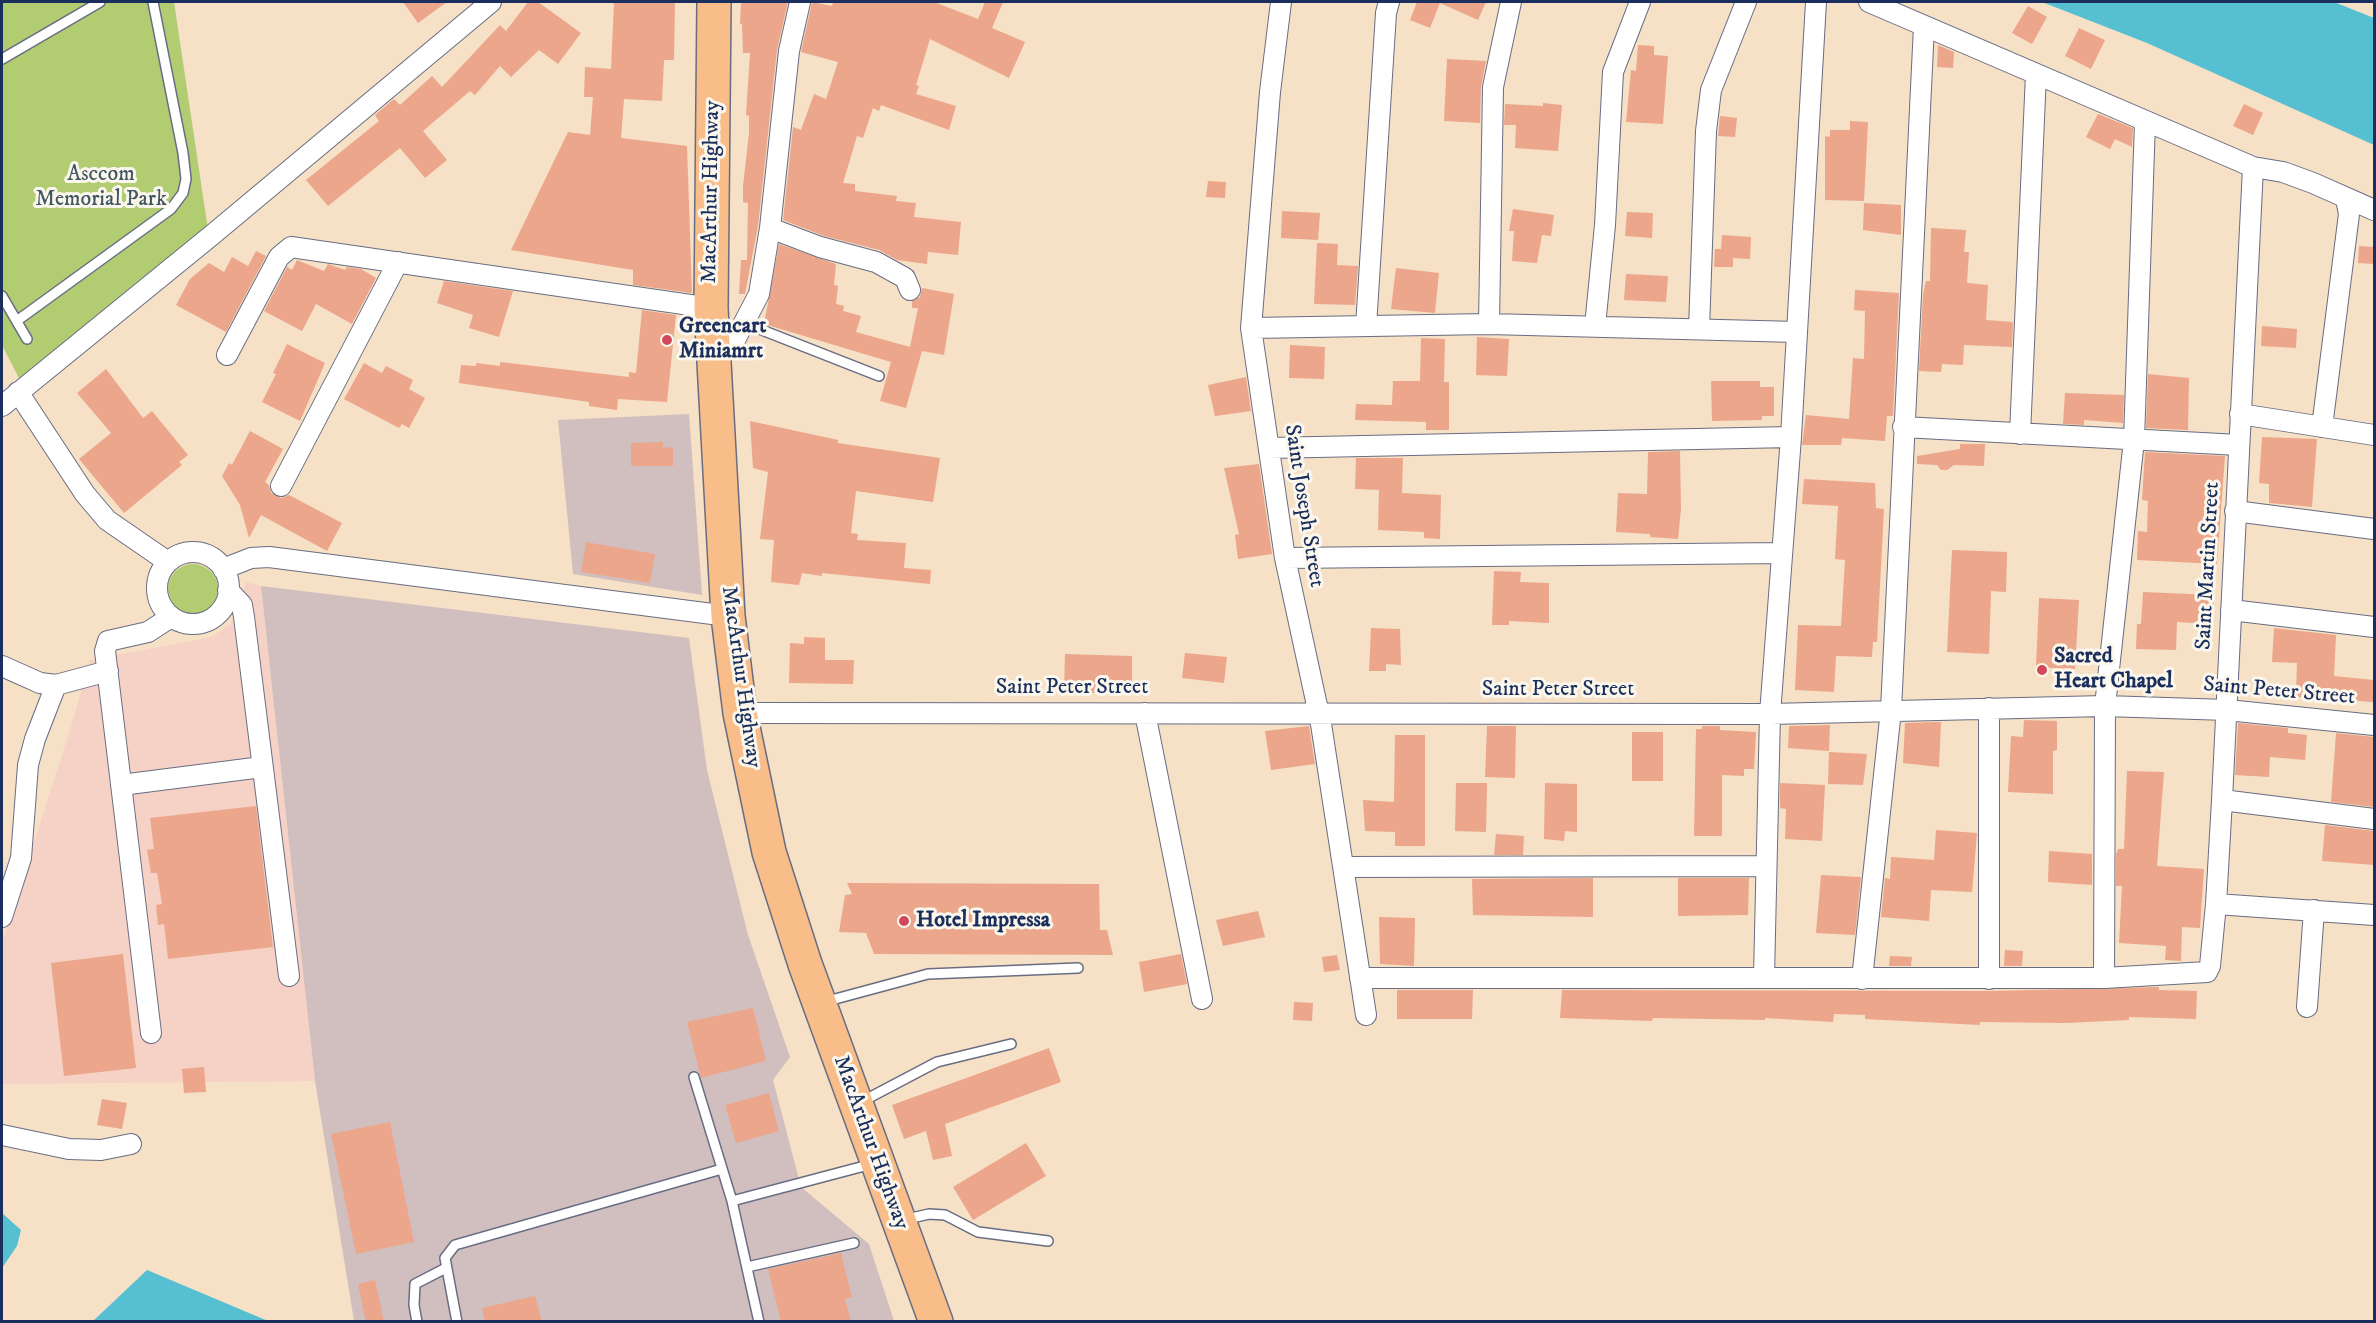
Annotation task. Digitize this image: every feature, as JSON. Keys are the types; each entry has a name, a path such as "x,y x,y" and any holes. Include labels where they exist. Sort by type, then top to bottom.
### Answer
{"highway":[{"name":"MacArthur Highway","path":"714,2 711,308 728,616 740,713 769,852 819,1004 936,1322"}],"street":[{"path":"2,406 212,235 491,2"},
{"path":"714,363 735,340 759,294 770,228 789,51 800,2"},
{"name":"Saint Joseph Street","path":"1281,2 1270,92 1251,328 1285,558 1318,713 1366,1015"},
{"path":"1366,326 1386,13 1389,2"},
{"path":"1489,324 1493,87 1511,2"},
{"path":"1595,326 1605,225 1612,72 1640,2"},
{"path":"1699,329 1707,131 1711,90 1746,2"},
{"path":"1764,977 1770,714 1791,437 1816,2"},
{"path":"1869,2 2253,167 2293,176 2374,210"},
{"path":"1862,978 1892,711 1903,427 1924,26"},
{"path":"2020,434 2036,74"},
{"path":"1360,978 2104,978 2105,706 2134,440 2145,122"},
{"name":"Saint Martin Street","path":"2104,978 2202,974 2210,966 2216,904 2227,710 2253,167"},
{"path":"2322,427 2349,214 2346,199"},
{"path":"770,228 820,247 876,262 905,278 910,290"},
{"path":"227,355 279,257 291,247 711,308"},
{"path":"281,486 398,262"},
{"path":"1251,328 1489,324 1797,332"},
{"path":"18,392 85,494 107,520 168,562"},
{"path":"2240,414 2374,435"},
{"path":"1903,427 2239,445"},
{"path":"1269,448 1791,437"},
{"path":"2235,511 2374,529"},
{"path":"191,552 214,560 223,569 228,590 226,601 213,618 191,624 171,617 162,608 157,584 168,562 191,552"},
{"path":"1285,558 1781,552"},
{"path":"223,569 251,558 269,556 728,616"},
{"path":"228,590 242,605 244,617 289,976"},
{"path":"2231,610 2374,627"},
{"path":"151,1033 105,651 108,641 148,632 171,617"},
{"path":"2,666 40,683 56,685 108,671"},
{"path":"2,917 21,858 28,765 35,739 56,685"},
{"name":"Saint Peter Street","path":"740,713 1770,714 2105,706 2227,710 2374,725"},
{"path":"1989,708 1989,978"},
{"path":"1146,712 1202,999"},
{"path":"121,785 262,767"},
{"path":"2222,800 2374,819"},
{"path":"1343,867 1766,866"},
{"path":"2216,904 2374,915"},
{"path":"2307,1007 2314,910"},
{"path":"2,1135 69,1149 101,1150 131,1144"}],"lane":[{"path":"2,59 100,2"},
{"path":"18,320 171,208 183,193 186,179 183,153 153,2"},
{"path":"2,296 27,339"},
{"path":"744,323 879,376"},
{"path":"819,1004 928,974 1078,968"},
{"path":"856,1105 937,1062 1011,1044"},
{"path":"694,1077 732,1201 759,1322"},
{"path":"732,1201 877,1163"},
{"path":"457,1322 445,1258 455,1245 722,1169"},
{"path":"898,1222 929,1214 945,1215 978,1232 1048,1241"},
{"path":"747,1267 854,1243"},
{"path":"417,1322 414,1305 415,1284 446,1268"}],"shaded area":[{"path":"689,414 702,595 573,574 558,420"},
{"path":"246,582 261,586 315,1081 2,1084 2,942 71,727 90,660 212,637 232,623"},
{"path":"261,586 689,638 707,770 748,935 790,1057 773,1080 801,1187 869,1244 894,1321 354,1321 315,1081"}],"green space":[{"name":"Asccom Memorial Park","path":"2,2 174,2 208,230 21,382 2,345"},
{"path":"193,564 202,566 213,575 218,589 216,598 207,609 193,614 184,612 173,603 168,589 170,580 179,569"}],"water":[{"path":"2042,2 2334,2 2374,18 2374,145 2147,43"},
{"path":"2,1213 21,1230 17,1246 2,1268"},
{"path":"147,1270 268,1321 93,1321"}],"building":[{"path":"403,2 447,2 418,23"},
{"path":"528,2 538,2 581,33 558,64 539,50 511,77 500,66 475,95 470,91 423,131 447,160 425,178 400,148 328,206 306,180 379,121 375,115 394,99 400,105 432,76 442,87 500,25 506,31"},
{"path":"614,2 675,2 674,60 664,60 662,101 624,99 621,138 687,146 692,293 633,285 633,270 511,250 568,132 590,135 593,97 584,97 585,67 611,69"},
{"path":"741,2 788,2 777,50 758,226 745,294 739,294 741,260 747,260 748,203 743,202 743,186 749,133 749,116 746,115 750,53 743,53 742,24 740,24"},
{"path":"812,2 832,6 833,2 934,2 978,19 985,2 1003,2 992,28 1025,42 1009,78 930,39 916,85 919,86 916,94 956,106 949,130 881,105 879,111 873,108 863,138 857,136 843,183 855,184 855,191 897,196 896,201 916,203 914,217 961,222 958,255 928,252 927,264 897,260 879,250 824,236 783,220 793,127 801,130 814,94 826,99 838,62 801,52"},
{"path":"1417,2 1486,2 1478,20 1440,3 1430,28 1410,20"},
{"path":"2028,6 2047,17 2032,44 2012,33"},
{"path":"2079,28 2105,40 2091,69 2065,56"},
{"path":"1638,45 1654,46 1654,55 1668,56 1663,124 1626,122 1631,70 1636,71"},
{"path":"1938,45 1954,52 1953,68 1937,67"},
{"path":"1447,59 1486,61 1481,87 1480,123 1444,121"},
{"path":"1543,103 1562,105 1558,151 1515,148 1516,125 1504,125 1505,104 1543,106"},
{"path":"2244,104 2263,113 2253,135 2233,126"},
{"path":"2098,114 2133,128 2132,147 2115,139 2110,149 2086,137"},
{"path":"1720,116 1737,118 1735,137 1718,136"},
{"path":"1850,121 1868,122 1864,201 1825,200 1825,136 1830,137 1830,130 1850,130"},
{"path":"1208,181 1226,182 1225,198 1206,197"},
{"path":"1864,203 1901,205 1901,235 1863,230"},
{"path":"1513,209 1554,215 1551,236 1542,235 1537,263 1512,261 1514,231 1509,231"},
{"path":"1282,211 1320,213 1318,240 1281,238"},
{"path":"1627,212 1653,213 1652,238 1625,236"},
{"path":"1931,228 1966,230 1964,252 1969,252 1967,283 1988,285 1986,320 2013,322 2012,347 1964,345 1963,365 1942,364 1941,372 1919,371 1923,295 1926,281 1930,281"},
{"path":"1722,235 1751,237 1750,259 1733,258 1733,267 1714,267 1715,249 1721,249"},
{"path":"1317,243 1338,244 1337,265 1358,266 1355,305 1314,304"},
{"path":"779,244 836,264 834,285 838,286 836,304 844,306 843,311 861,316 856,332 910,347 918,308 912,308 912,301 920,297 922,288 954,294 944,355 922,351 906,408 880,401 891,362 764,324"},
{"path":"2359,246 2374,247 2374,264 2358,263"},
{"path":"256,251 266,256 226,332 176,305 190,279 209,263 224,272 232,257 248,266"},
{"path":"297,260 324,271 328,264 345,270 347,267 361,269 376,278 352,324 316,304 302,331 264,311 287,267 292,270"},
{"path":"1396,268 1439,273 1435,313 1391,309"},
{"path":"1626,274 1668,276 1666,302 1624,300"},
{"path":"444,281 513,291 499,337 469,328 473,315 437,303"},
{"path":"1855,290 1899,293 1893,416 1887,416 1885,441 1842,438 1841,445 1802,445 1806,415 1849,419 1853,358 1864,359 1865,311 1854,310"},
{"path":"642,310 676,315 667,402 618,399 617,410 589,406 589,402 459,383 461,365 476,366 476,363 500,366 500,362 629,377 629,372 636,373"},
{"path":"2262,326 2297,329 2296,348 2261,346"},
{"path":"1477,337 1509,339 1507,376 1476,375"},
{"path":"1421,338 1445,339 1444,382 1449,382 1449,430 1426,430 1426,422 1355,420 1356,404 1392,405 1393,381 1420,381"},
{"path":"287,344 325,363 300,421 262,402"},
{"path":"1290,345 1325,347 1324,379 1289,378"},
{"path":"364,363 382,373 386,366 413,380 409,389 425,398 409,428 402,424 399,428 344,399"},
{"path":"106,369 143,418 152,411 188,455 179,462 182,465 124,513 79,459 111,433 77,393"},
{"path":"2148,374 2189,378 2188,430 2146,428"},
{"path":"1246,377 1251,411 1215,416 1208,385"},
{"path":"1711,381 1760,381 1760,387 1774,387 1774,416 1762,416 1762,420 1712,421"},
{"path":"2065,393 2124,395 2123,423 2084,420 2084,425 2063,424"},
{"path":"750,421 838,440 838,443 940,458 933,502 856,491 851,533 858,534 857,540 906,543 904,568 931,570 930,584 822,573 822,576 802,573 799,585 771,582 774,540 760,539 768,472 753,468"},
{"path":"250,431 283,449 265,482 269,485 271,493 281,498 289,495 342,523 327,551 261,515 249,538 240,505 222,476 229,463 232,465"},
{"path":"2262,437 2317,439 2312,507 2269,503 2269,484 2259,483"},
{"path":"663,442 663,448 673,447 673,466 631,466 631,443"},
{"path":"1960,444 1985,444 1984,466 1954,465 1947,470 1941,470 1937,465 1917,464 1917,456 1960,449"},
{"path":"1680,451 1681,509 1678,539 1650,537 1650,534 1616,532 1618,493 1647,494 1648,452"},
{"path":"2145,452 2225,456 2217,564 2137,560 2138,531 2147,532 2148,501 2142,500"},
{"path":"1356,458 1403,458 1402,493 1441,495 1440,539 1424,538 1424,532 1378,530 1379,490 1355,489"},
{"path":"1259,464 1272,554 1238,559 1235,535 1239,534 1224,468"},
{"path":"1804,479 1875,483 1876,508 1884,509 1877,642 1873,642 1872,657 1836,656 1834,692 1795,690 1798,625 1841,626 1845,560 1835,559 1838,506 1802,504"},
{"path":"586,542 655,554 650,583 581,572"},
{"path":"1952,550 2007,552 2006,592 1991,591 1989,654 1947,652"},
{"path":"1494,571 1521,572 1520,582 1549,583 1549,623 1509,621 1509,625 1492,625"},
{"path":"2143,592 2214,595 2213,624 2177,622 2176,650 2136,649 2137,624 2141,624"},
{"path":"2039,598 2079,600 2075,669 2036,667"},
{"path":"1371,628 1400,629 1401,665 1386,664 1386,671 1369,671"},
{"path":"2274,628 2336,635 2334,676 2374,680 2374,702 2296,697 2297,663 2272,662"},
{"path":"804,637 825,638 825,660 854,660 853,684 789,683 790,643 804,644"},
{"path":"1185,653 1227,657 1224,683 1182,678"},
{"path":"1065,654 1132,656 1132,694 1064,692"},
{"path":"2024,720 2057,721 2057,750 2053,751 2053,794 2008,792 2011,736 2023,737"},
{"path":"1941,722 1939,767 1903,763 1905,723"},
{"path":"2238,723 2288,728 2288,733 2307,735 2305,760 2270,757 2269,777 2235,775"},
{"path":"1830,725 1829,751 1788,748 1789,726"},
{"path":"1309,726 1315,764 1271,770 1265,731"},
{"path":"1487,726 1516,726 1515,778 1485,777"},
{"path":"1702,726 1720,726 1720,730 1756,732 1754,769 1744,769 1744,776 1722,775 1722,836 1694,836 1696,729 1702,729"},
{"path":"1632,732 1663,732 1663,781 1632,781"},
{"path":"2336,733 2374,737 2374,807 2331,802"},
{"path":"1395,735 1425,735 1425,846 1395,846 1395,832 1365,831 1363,800 1394,802"},
{"path":"1829,752 1867,754 1863,785 1828,784"},
{"path":"2127,771 2164,772 2157,866 2204,869 2200,928 2182,927 2181,961 2165,960 2166,946 2119,943 2122,886 2116,886 2116,855 2118,849 2124,849"},
{"path":"1456,783 1487,783 1486,832 1455,831"},
{"path":"1545,783 1577,784 1577,832 1565,831 1564,841 1544,839"},
{"path":"1780,783 1825,785 1822,841 1785,839 1786,809 1780,808"},
{"path":"256,806 273,947 168,959 164,924 158,925 156,905 162,904 157,873 151,873 147,850 154,849 150,818"},
{"path":"2325,825 2374,831 2374,865 2322,861"},
{"path":"1936,830 1977,833 1972,892 1931,890 1929,921 1881,917 1885,878 1890,879 1891,857 1934,860"},
{"path":"1496,834 1524,836 1523,855 1494,855"},
{"path":"2049,851 2092,854 2092,885 2048,882"},
{"path":"1821,875 1861,877 1855,935 1816,933"},
{"path":"1593,878 1593,917 1473,915 1472,879"},
{"path":"1678,878 1749,878 1748,915 1678,916"},
{"path":"847,883 1099,884 1100,930 1107,930 1113,955 874,954 866,933 839,932 845,895 852,894"},
{"path":"1258,911 1265,937 1223,946 1216,920"},
{"path":"1379,917 1415,918 1414,966 1380,964"},
{"path":"2005,950 2023,951 2022,966 2004,966"},
{"path":"123,954 136,1068 64,1076 51,963"},
{"path":"1181,954 1187,984 1144,992 1139,962"},
{"path":"1337,955 1340,970 1324,972 1322,957"},
{"path":"1890,956 1912,957 1911,966 1889,966"},
{"path":"2159,987 2159,990 2197,991 2196,1019 2129,1017 2129,1020 2066,1023 1980,1022 1980,1025 1865,1019 1865,1015 1834,1014 1833,1022 1765,1018 1765,1020 1653,1018 1652,1021 1560,1018 1562,990 1990,991"},
{"path":"1397,990 1473,990 1472,1019 1397,1019"},
{"path":"1294,1002 1313,1003 1312,1021 1293,1020"},
{"path":"753,1008 766,1061 701,1078 687,1022"},
{"path":"1049,1048 1061,1082 945,1124 952,1156 933,1160 926,1131 904,1139 892,1105"},
{"path":"204,1067 206,1092 184,1093 182,1069"},
{"path":"769,1093 779,1131 736,1143 725,1105"},
{"path":"102,1099 127,1103 122,1129 97,1125"},
{"path":"390,1122 414,1242 356,1254 331,1134"},
{"path":"1026,1143 1046,1176 973,1220 953,1187"},
{"path":"841,1253 852,1297 845,1299 851,1322 781,1322 768,1269"},
{"path":"375,1280 384,1322 366,1322 358,1284"},
{"path":"535,1296 542,1322 485,1322 482,1308"}],"place":[{"name":"Greencart Miniamrt","path":"667,340"},
{"name":"Sacred Heart Chapel","path":"2042,670"},
{"name":"Hotel Impressa","path":"904,921"}]}
